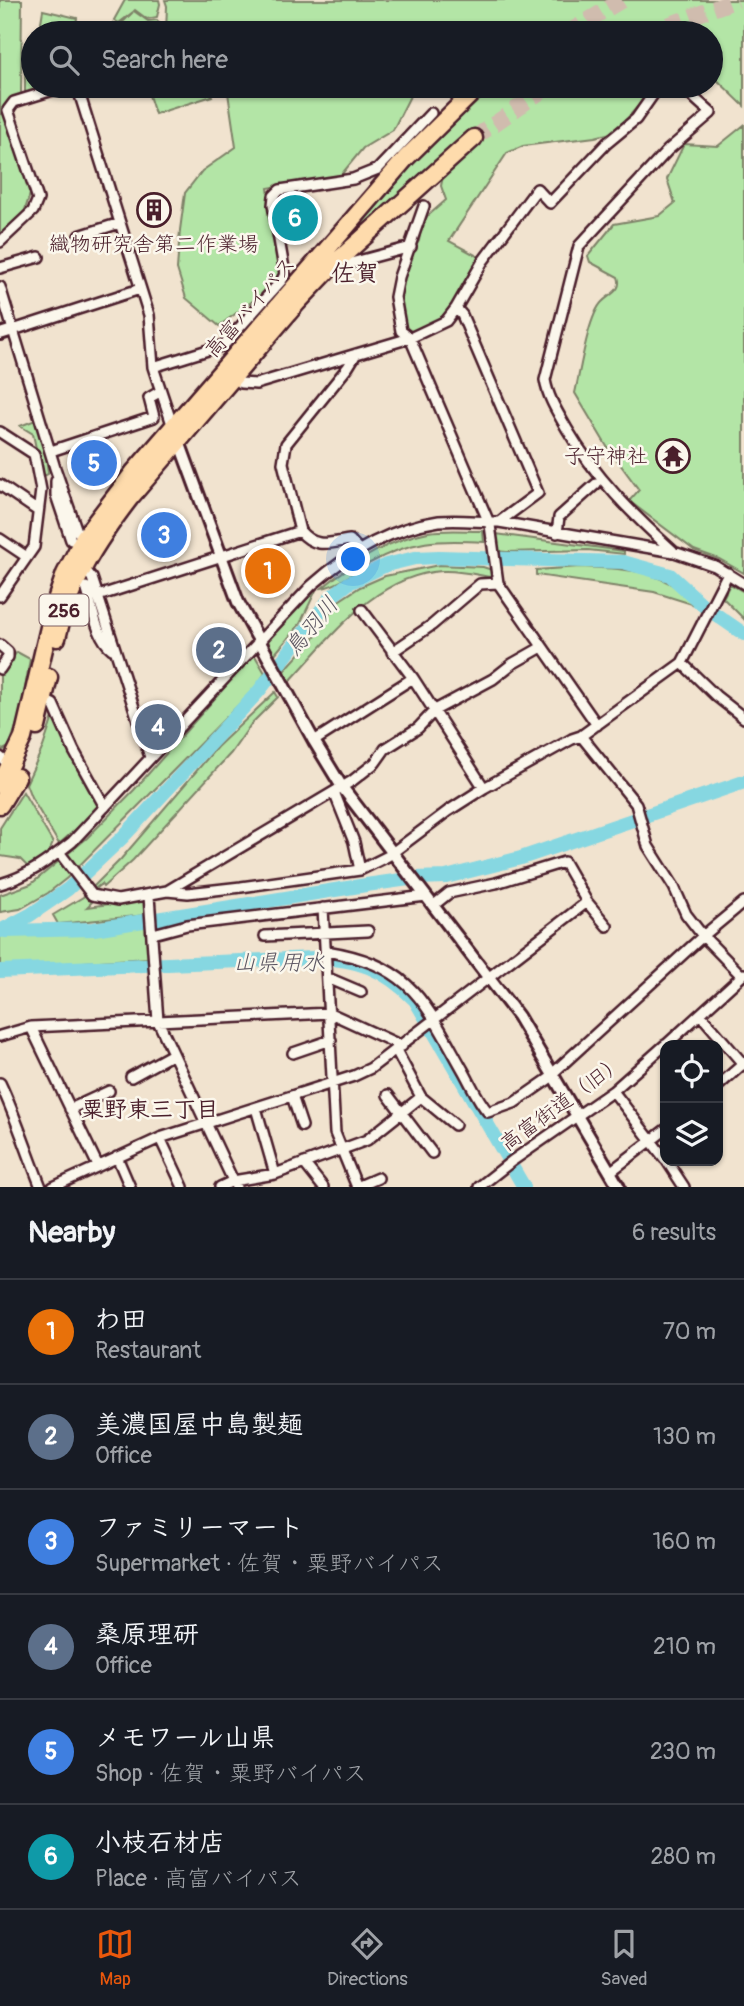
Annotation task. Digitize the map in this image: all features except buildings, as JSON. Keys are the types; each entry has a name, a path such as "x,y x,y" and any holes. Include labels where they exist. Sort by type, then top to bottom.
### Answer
{"highway":[{"name":"高富バイパス","path":"176,434 406,158 467,98"},
{"name":"高富バイパス","path":"176,434 234,378 297,303 335,263 474,138"},
{"name":"256","path":"0,785 6,761 23,738 54,606 78,538 133,473 176,434"},
{"name":"256","path":"0,805 27,755 44,700 69,595 105,530 176,434"}],"street":[{"path":"0,242 37,205 38,199 8,110 14,102 27,98"},
{"path":"81,98 149,314 153,367 220,557 259,644 338,789 360,870"},
{"path":"234,378 241,383 256,384 410,338 446,320 483,261 537,189 550,203 607,143 636,119 651,98"},
{"path":"674,552 635,516 583,455 554,406 545,380 579,246 668,150 711,113 694,98"},
{"path":"153,367 225,345 289,274 273,205 274,196 280,190 353,179 378,169 431,113"},
{"path":"424,206 399,277 395,297 401,331 410,338 492,523 497,579 597,726"},
{"path":"79,236 120,223"},
{"path":"351,263 411,247"},
{"path":"0,268 39,257"},
{"path":"0,287 2,303 13,330 78,538"},
{"path":"0,334 141,289"},
{"path":"456,308 462,315 489,374 538,493 492,523"},
{"path":"356,354 286,444 283,463 300,531 310,542 323,544 350,540 359,550"},
{"path":"51,451 154,417 149,398 161,391"},
{"path":"0,432 34,454 41,490 34,547 1,594"},
{"path":"557,533 559,517 596,484"},
{"path":"0,485 38,511"},
{"path":"0,884 19,880 61,855 310,586 359,550 391,535 440,521 477,520 674,552 715,566 744,584"},
{"path":"98,596 300,531"},
{"path":"0,539 27,557"},
{"path":"83,567 92,578 150,757"},
{"path":"167,891 188,893 360,870 391,853 484,788 597,726 682,663 727,575"},
{"path":"392,652 432,625 480,584 497,579"},
{"path":"86,587 102,635 115,650"},
{"path":"362,610 435,710 484,788"},
{"path":"0,645 8,652 8,657 0,669"},
{"path":"61,855 92,895 117,900 150,899 338,789 375,763 385,749 418,728 435,710 493,679 512,664 542,647"},
{"path":"682,663 716,696 744,718"},
{"path":"314,741 413,678"},
{"path":"44,700 53,704 69,742 105,807"},
{"path":"581,736 636,804 648,846 674,887 686,914 703,936 743,975"},
{"path":"338,789 428,898 518,1016 618,1187"},
{"path":"153,931 323,908 428,898 496,883 564,862 587,902 607,926"},
{"path":"150,899 158,1021 234,1184"},
{"path":"53,1187 160,1138 292,1097 371,1068 587,902"},
{"path":"326,956 357,957 389,970 406,983 488,1112 514,1103 552,1075 703,936 744,902"},
{"path":"323,908 335,1133 357,1187 378,1178"},
{"path":"265,936 368,931"},
{"name":"高富街道（旧）","path":"671,1040 743,975"},
{"path":"328,978 361,992"},
{"path":"0,1036 31,1027 330,1013 399,1048 421,1097 455,1125"},
{"path":"700,1014 744,1064 723,1082"},
{"path":"31,1027 97,1166"},
{"path":"293,1053 331,1040"},
{"name":"高富街道（旧）","path":"479,1187 613,1091 660,1049"},
{"path":"131,1077 173,1054"},
{"path":"0,1083 41,1187"},
{"path":"71,1109 109,1091"},
{"path":"613,1091 660,1151"},
{"path":"388,1095 432,1153"},
{"path":"292,1097 302,1126"},
{"path":"220,1187 275,1174 367,1140 421,1097"},
{"path":"256,1108 275,1174"},
{"path":"610,1172 660,1134"},
{"path":"160,1138 183,1187"},
{"path":"117,1157 130,1187"},
{"path":"303,1163 323,1187"},
{"path":"670,1166 684,1187"}],"green space":[{"path":"0,0 22,0 21,94 8,104 31,191 23,216 0,235"},
{"path":"125,0 159,0 157,17 147,19 134,11 148,21 124,21 133,12 122,21 114,20"},
{"path":"165,0 744,0 744,106 723,86 723,21 166,21"},
{"path":"43,10 77,18 77,21 41,21"},
{"path":"150,98 206,98 155,114"},
{"path":"229,98 409,98 393,130 363,148 341,175 268,188 280,275 262,294 219,326 186,298 177,269 180,230 185,193 202,171 236,147"},
{"path":"645,98 615,132 523,146 507,153 449,241 481,258 460,294 442,316 419,330 406,331 401,312 400,288 408,258 419,241 422,221 446,200 441,186 443,176 321,265 428,143 479,100"},
{"path":"744,125 744,573 719,559 694,550 629,501 639,490 606,445 575,393 585,345 597,309 619,285 618,277 590,262 588,256 614,224 659,216 675,203 667,179 684,144 718,146"},
{"path":"38,419 45,445 48,474 42,477 33,434 20,426"},
{"path":"435,531 483,531 484,542 439,541 412,545 385,555 341,581 322,588 346,569 399,540"},
{"path":"496,534 624,551 624,554 588,550 497,551"},
{"path":"439,565 483,567 492,570 493,574 490,577 442,571 418,575 396,584 356,612 288,683 283,672 316,636 337,602 360,587 385,576"},
{"path":"580,567 644,573 672,585 698,606 654,592 536,575 536,570"},
{"path":"730,584 744,592 744,619 723,598"},
{"path":"316,590 300,624 274,655 267,638"},
{"path":"17,652 30,659 21,712 9,747 3,750 0,748 0,675"},
{"path":"254,654 265,673 256,687 67,878 20,909 0,912 0,895 31,884 87,838 134,790"},
{"path":"275,692 278,697 252,723 231,753 133,860 103,887 101,884 89,894 94,900 87,907 145,899 146,915 58,924 53,915 83,897 121,859 217,747"},
{"path":"53,717 101,807 59,844 26,784"},
{"path":"23,792 53,843 46,855 28,867 20,859 0,856 0,828"},
{"path":"148,922 149,958 0,967 0,933"}],"waterway":[{"name":"鳥羽川","path":"0,931 30,915 68,889 122,838 259,691 332,596 349,583 386,565 415,558 439,557 623,562 670,575 705,607 744,634"},
{"name":"鳥羽川","path":"5,931 94,929 366,885 446,877 521,858 744,782"},
{"name":"山県用水","path":"0,971 314,958 344,960 369,967 392,980 415,1000 524,1187"}],"tunnel":[{"path":"587,21 622,0"},
{"path":"679,21 737,0"},
{"path":"474,138 532,98"}],"place":[{"name":"織物研究舎第二作業場","path":"154,210"},
{"name":"小枝石材店","path":"295,218"},
{"name":"子守神社","path":"673,456"},
{"name":"メモワール山県","path":"94,463"},
{"name":"ファミリーマート","path":"164,535"},
{"name":"わ田","path":"268,571"},
{"name":"美濃国屋中島製麺","path":"219,650"},
{"name":"桑原理研","path":"158,727"}],"district":[{"name":"佐賀","path":"355,273"},
{"name":"粟野東三丁目","path":"150,1109"}]}
